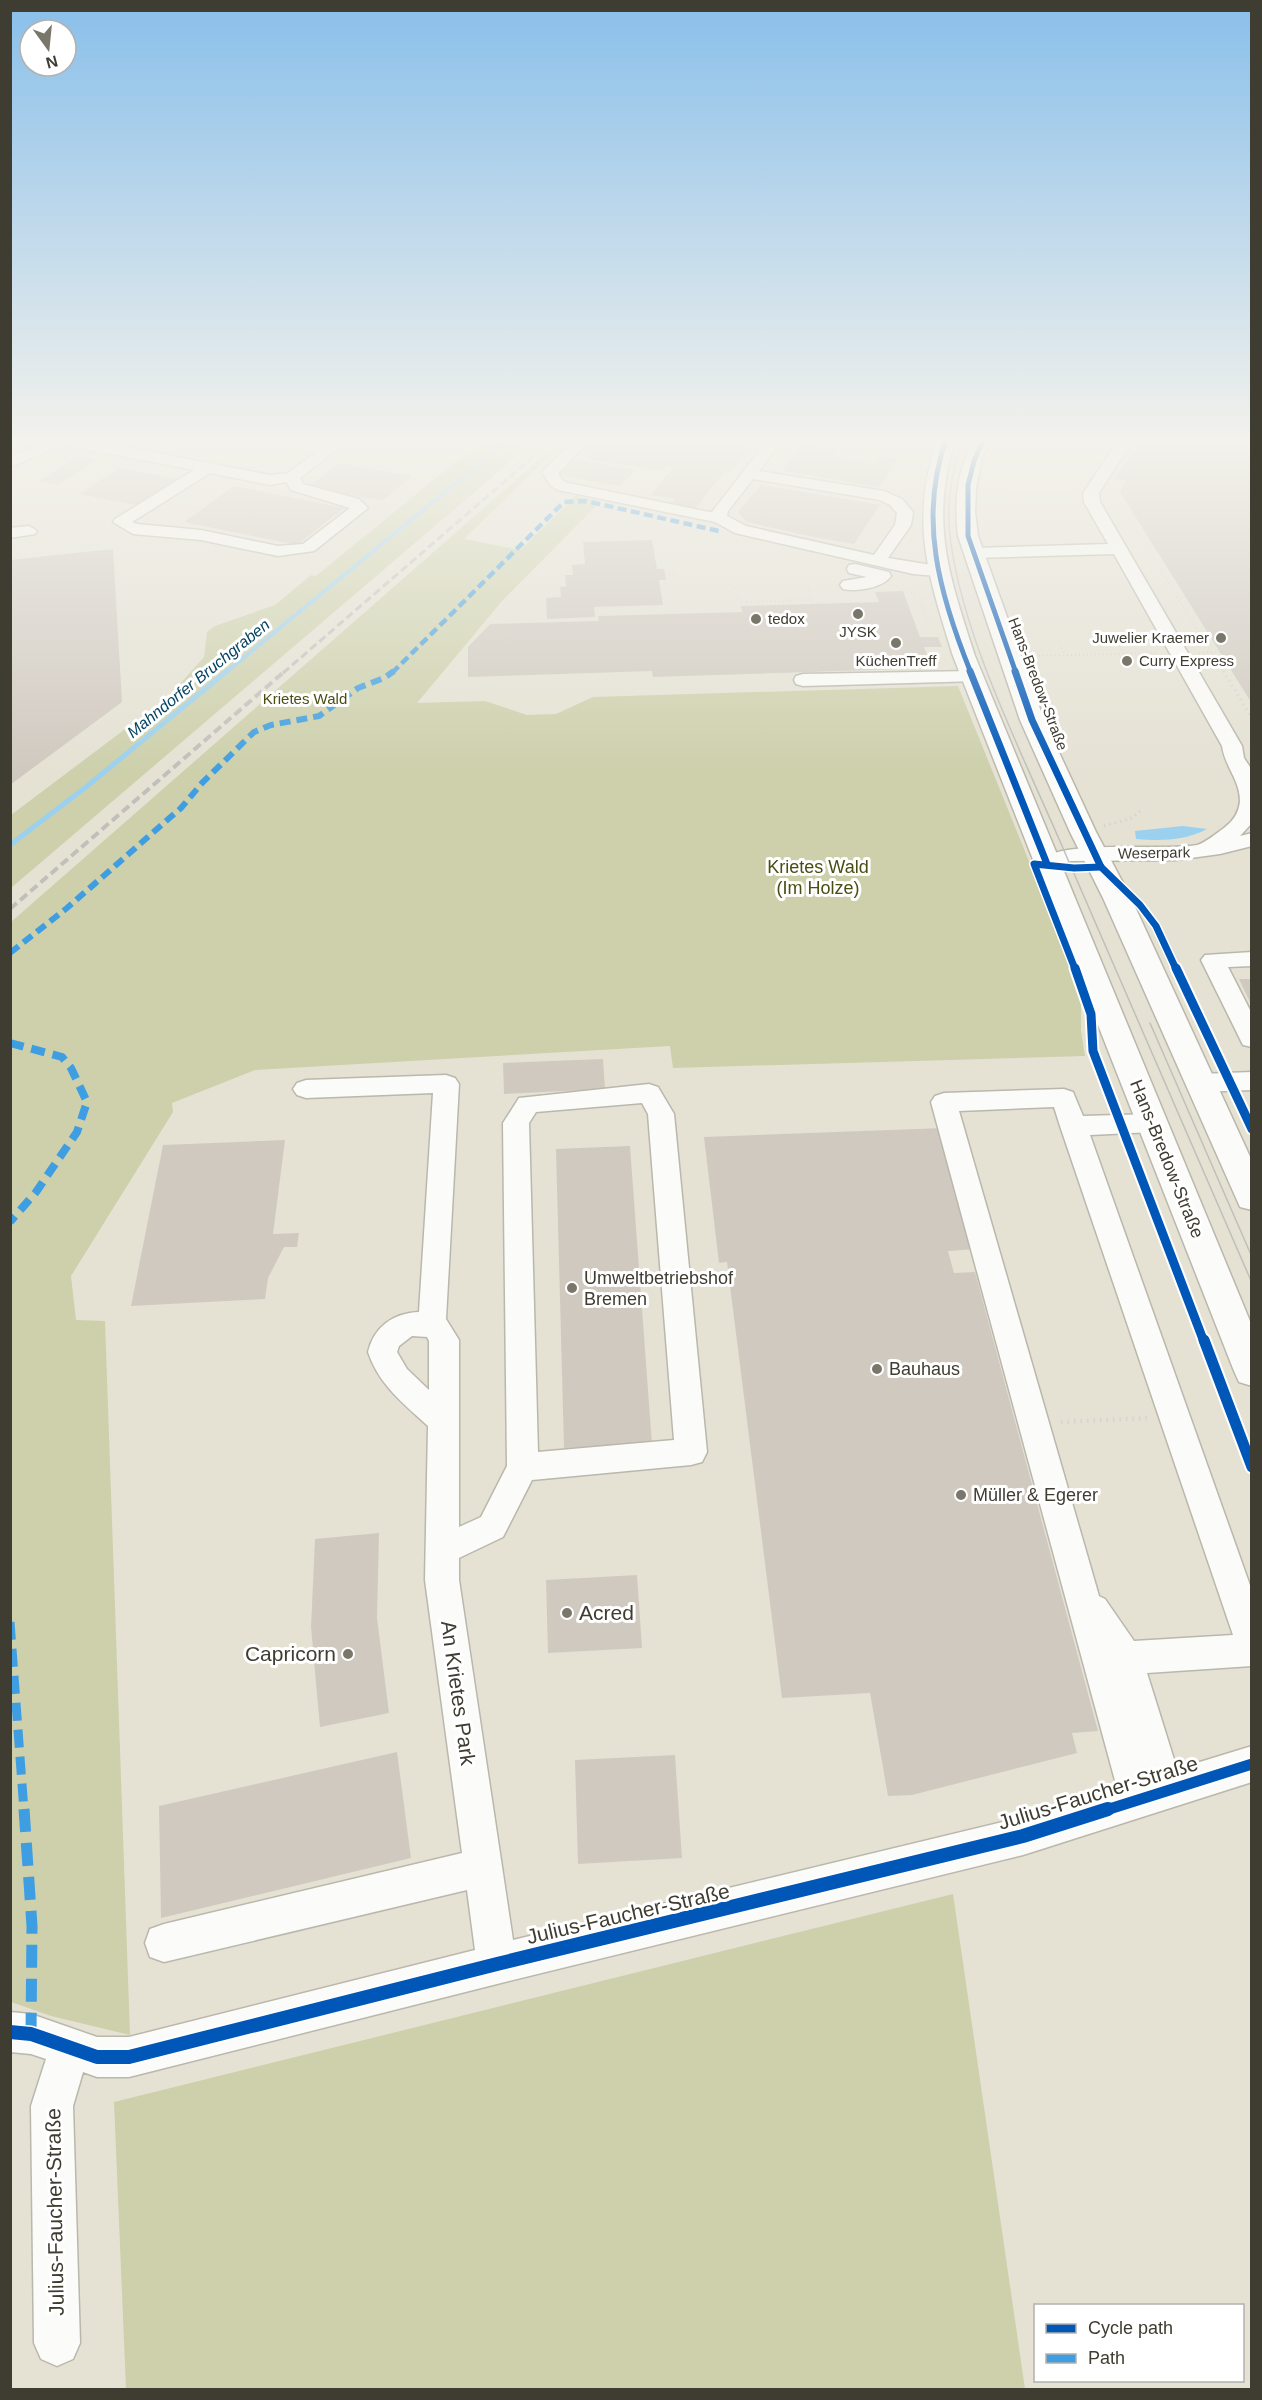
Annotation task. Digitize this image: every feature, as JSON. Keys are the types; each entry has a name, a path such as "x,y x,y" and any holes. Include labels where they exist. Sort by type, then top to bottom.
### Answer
{"main road":[{"name":"Hans-Bredow-Straße","path":"934,549 938,571 972,677 1251,1371"},
{"name":"Hans-Bredow-Straße","path":"972,549 1032,720 1251,1198"}],"street":[{"path":"268,549 278,551 298,549"},
{"path":"808,549 802,556 883,576 851,593"},
{"path":"828,549 914,569 938,571"},
{"path":"878,561 886,549"},
{"path":"1021,549 1041,551 1119,549 1232,746 1234,758 1250,779 1250,803 1247,815 1226,838 1200,852"},
{"path":"803,680 972,677"},
{"name":"Weserpark","path":"1047,864 1074,868 1097,861 1200,852 1251,839"},
{"name":"Weserpark","path":"1097,861 1202,864 1251,855"},
{"path":"1251,959 1213,960 1251,1039"},
{"path":"1199,1083 1251,1081"},
{"path":"306,1089 446,1084 431,1326 420,1322 391,1333 383,1345 382,1357 388,1370 443,1420"},
{"path":"442,1550 492,1527 524,1467 516,1123 528,1104 649,1093 661,1114 691,1452 524,1467"},
{"path":"1153,1796 1080,1592 944,1102 1064,1098 1251,1640"},
{"path":"1073,1126 1153,1123"},
{"name":"An Krietes Park","path":"431,1326 436,1328 444,1340 442,1581 497,1964"},
{"path":"1080,1592 1125,1658 1153,1796"},
{"path":"1125,1658 1251,1650"},
{"name":"Julius-Faucher-Straße","path":"10,2032 31,2034 97,2057 129,2057 497,1964 1023,1836 1251,1764"},
{"path":"164,1943 483,1867"},
{"name":"Julius-Faucher-Straße","path":"57,2343 52,2106 70,2048"}],"path":[{"path":"1147,549 1251,718"},
{"path":"665,574 676,574"},
{"path":"879,580 919,596 929,624"},
{"path":"808,586 811,600"},
{"path":"735,588 740,602 748,604 811,600 812,603 851,593"},
{"path":"932,633 935,642"},
{"path":"1116,639 1124,654"},
{"path":"1058,640 1065,655"},
{"path":"1009,656 1220,652"},
{"path":"1083,832 1132,818 1140,811"},
{"path":"1245,1116 1251,1116"},
{"path":"1033,1423 1174,1417"}],"green space":[{"path":"349,549 408,549 11,888 11,815 169,696 204,657 207,632 215,626 275,605 311,575 316,576"},
{"name":"Krietes Wald","path":"437,549 553,549 502,601 417,703 485,701 527,715 556,714 593,697 958,686 1071,965 1081,1004 1081,1031 1085,1056 673,1068 670,1046 255,1070 172,1103 173,1112 71,1276 76,1320 105,1321 130,2035 51,2016 11,2002 11,922"},
{"path":"953,1894 1025,2389 126,2389 114,2102"}],"water":[{"path":"1183,826 1207,829 1190,836 1172,839 1136,839 1135,831"}],"building":[{"path":"113,549 122,702 10,785 10,560"},
{"path":"584,549 654,549 657,569 664,569 666,580 659,580 663,605 594,607 595,617 547,619 546,598 561,597 560,587 566,586 565,575 573,575 572,565 585,564"},
{"path":"1156,549 1251,549 1251,702"},
{"path":"903,591 920,637 938,637 942,647 924,647 932,668 653,677 652,671 468,677 468,647 490,624 599,621 598,616 742,612 741,606 879,602 875,592"},
{"path":"1239,979 1251,979 1251,1004"},
{"path":"603,1059 605,1089 504,1094 503,1063"},
{"path":"943,1128 976,1249 948,1251 954,1273 975,1272 1098,1731 1072,1733 1077,1753 912,1795 888,1796 870,1693 782,1698 727,1262 719,1263 704,1137"},
{"path":"285,1140 273,1234 299,1233 297,1247 284,1247 268,1278 265,1299 131,1306 163,1145"},
{"path":"630,1146 652,1444 564,1448 556,1149"},
{"path":"379,1533 377,1618 389,1713 320,1727 311,1627 315,1539"},
{"path":"637,1575 642,1648 548,1653 546,1580"},
{"path":"397,1752 411,1858 161,1918 159,1806"},
{"path":"675,1755 682,1858 578,1864 575,1760"}],"waterway":[{"name":"Mahndorfer Bruchgraben","path":"225,673 376,549"},
{"name":"Mahndorfer Bruchgraben","path":"10,845 86,787 227,671"}],"tram line":[{"path":"952,549 968,618 1011,732 1252,1283"},
{"path":"1150,1023 1252,1257"}],"railway":[{"path":"283,673 426,549"},
{"path":"10,909 285,671"}],"marked path":[{"path":"10,953 67,908 181,808 202,783 254,732 271,725 319,716 358,688 384,678 396,670 517,549"},
{"path":"10,1043 62,1057 71,1068 87,1102 77,1132 36,1192 10,1222"},
{"path":"10,1622 32,1926 31,2034"}],"cycle path":[{"path":"934,549 939,579 959,644 1047,864"},
{"path":"973,549 1032,720 1083,832 1101,867 1140,905 1156,926 1252,1129"},
{"path":"1101,867 1074,868 1034,864 1085,994 1091,1014 1093,1051 1252,1467"},
{"path":"10,2032 31,2034 97,2057 129,2057 497,1964 1023,1836 1252,1764"}],"place":[{"name":"JYSK","path":"858,614"},
{"name":"tedox","path":"756,619"},
{"name":"Juwelier Kraemer","path":"1221,638"},
{"name":"KüchenTreff","path":"896,643"},
{"name":"Curry Express","path":"1127,661"},
{"name":"Umweltbetriebshof Bremen","path":"572,1288"},
{"name":"Bauhaus","path":"877,1369"},
{"name":"Müller & Egerer","path":"961,1495"},
{"name":"Acred","path":"567,1613"},
{"name":"Capricorn","path":"348,1654"}],"park label":[{"name":"Krietes Wald (Im Holze)","path":"818,877"}]}
